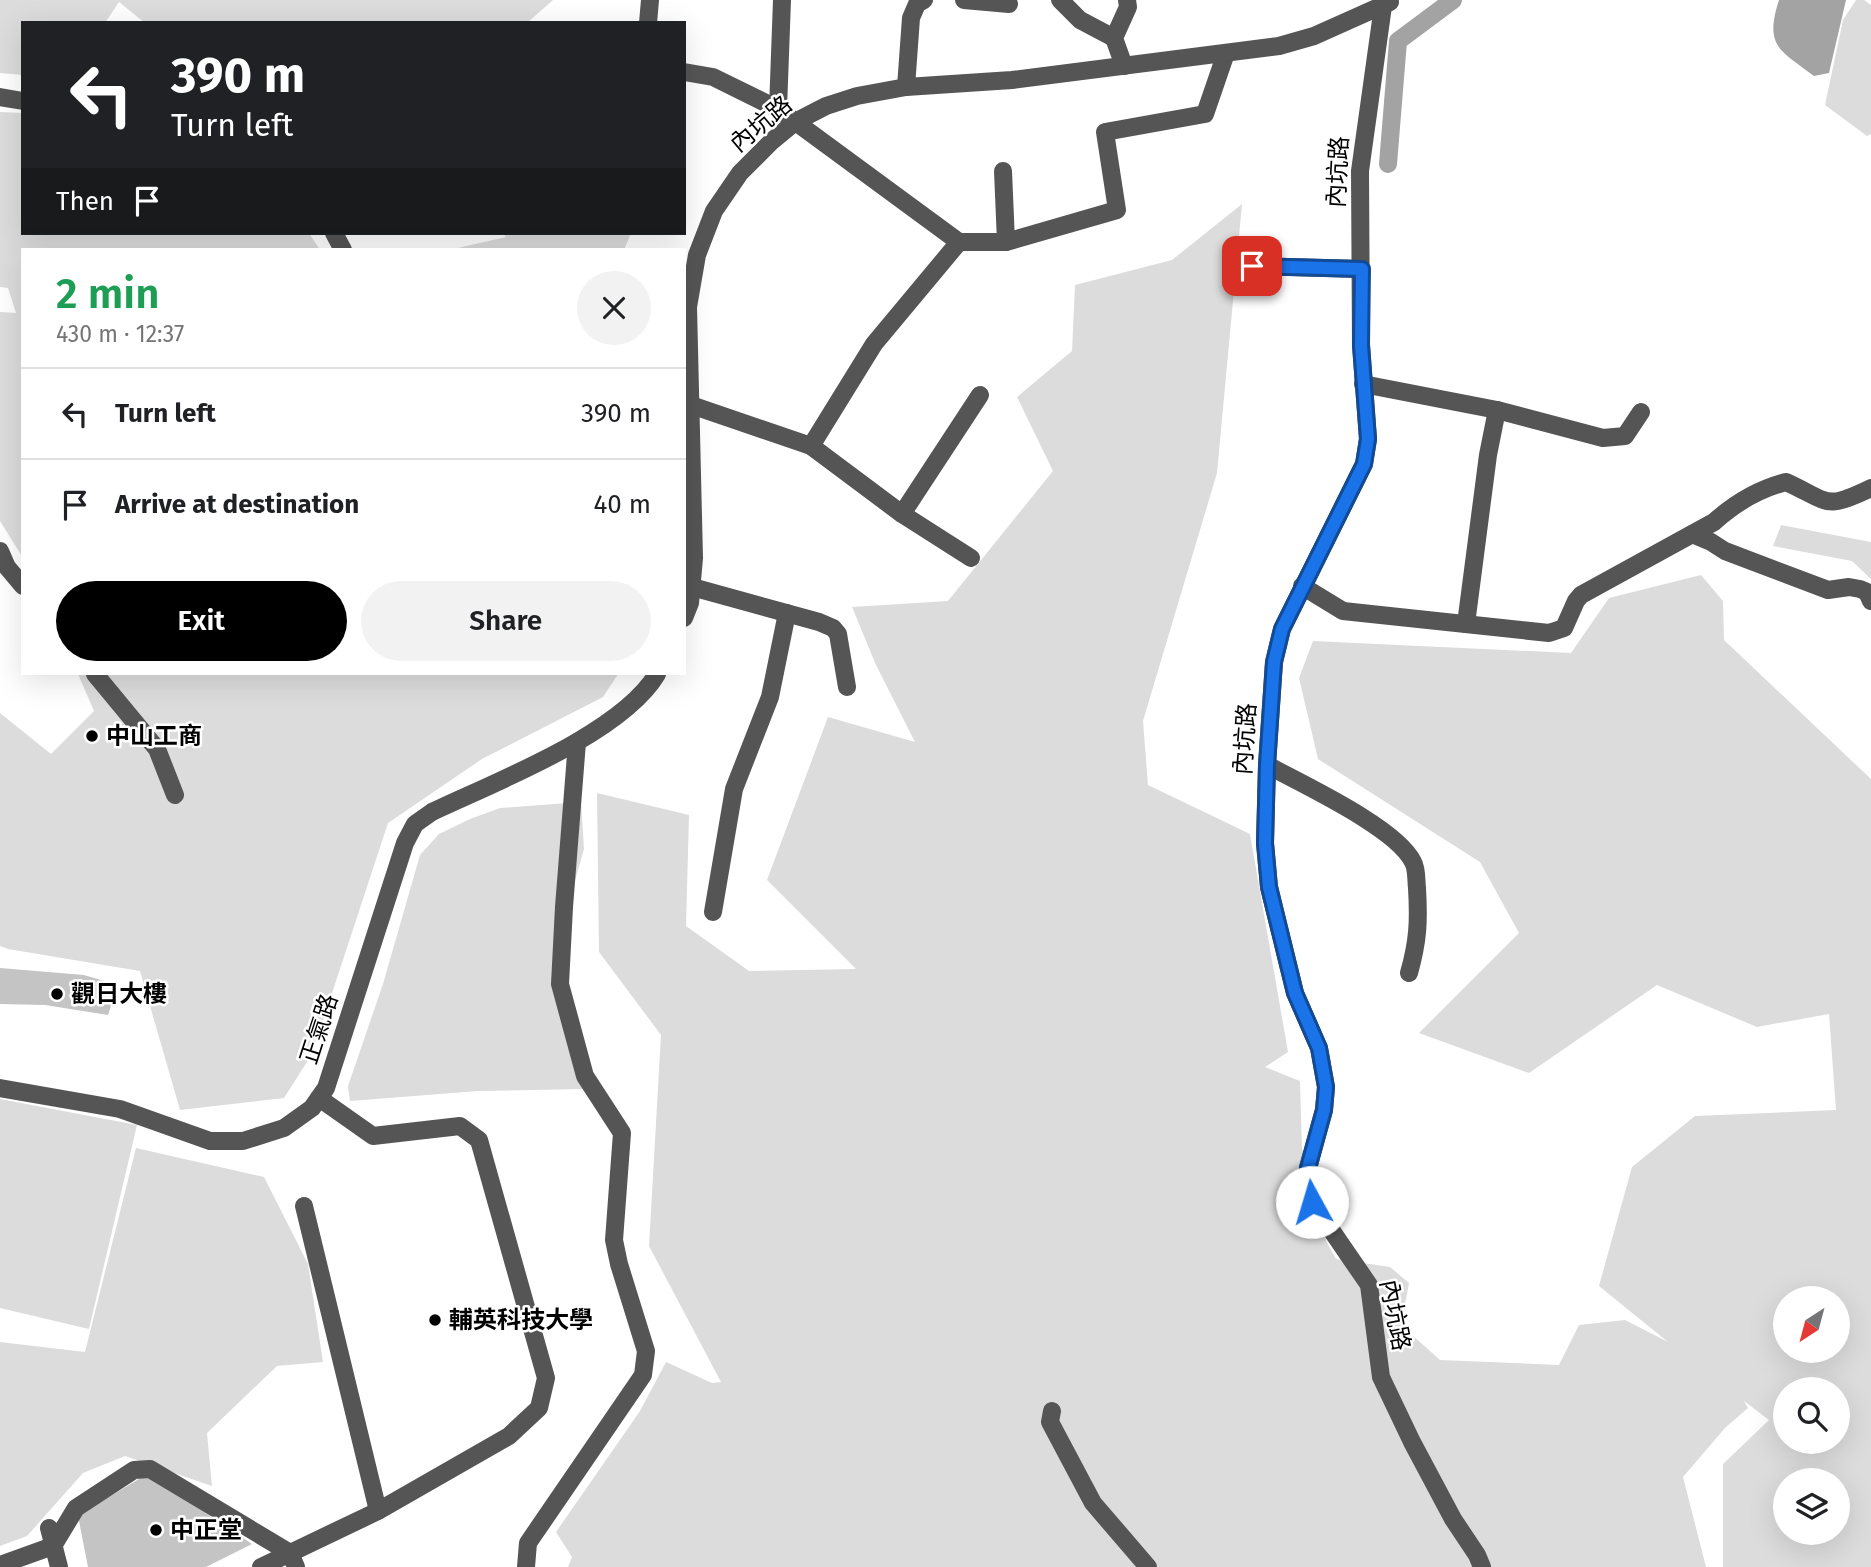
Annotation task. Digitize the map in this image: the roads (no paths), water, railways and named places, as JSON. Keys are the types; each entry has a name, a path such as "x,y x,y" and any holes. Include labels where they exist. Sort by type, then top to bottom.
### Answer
{"street":[{"path":"648,21 650,0"},
{"path":"778,109 782,0"},
{"path":"906,87 911,18 917,4 925,0"},
{"path":"964,0 1009,4"},
{"path":"1060,0 1080,20 1114,38 1124,66"},
{"path":"1114,38 1128,7 1128,0"},
{"name":"內坑路","path":"686,613 690,603 694,558 688,307 698,255 714,211 740,173 795,122 826,106 857,96 906,87 1012,80 1279,46 1314,36 1388,3"},
{"name":"內坑路","path":"1388,3 1360,171 1361,345 1368,439 1364,464 1282,629 1274,662 1265,843 1269,887 1295,993 1319,1048 1326,1087 1324,1110 1308,1168 1308,1189 1312,1202 1369,1285 1381,1377 1412,1442 1482,1567"},
{"path":"686,72 713,77 778,109 959,242 1006,242 1117,210 1105,132 1205,114 1226,53"},
{"path":"0,97 21,101"},
{"path":"1003,171 1006,242"},
{"path":"811,446 874,344 959,242"},
{"path":"1252,266 1362,269"},
{"path":"1363,384 1497,410 1603,438 1625,436 1641,412"},
{"path":"902,514 980,395"},
{"path":"691,405 811,446 902,514 971,558"},
{"path":"1466,624 1488,455 1497,410"},
{"path":"1302,586 1343,611 1556,631 1564,628 1581,595 1714,522 1730,508 1771,485 1786,482 1825,503 1842,502 1871,488"},
{"path":"1692,534 1725,551 1828,590 1849,587 1860,589 1867,592 1871,601"},
{"path":"0,551 7,567 21,584"},
{"path":"692,587 833,628 838,635 846,687"},
{"path":"713,912 734,789 770,697 787,613"},
{"path":"96,675 157,749 175,795"},
{"path":"526,1567 528,1543 643,1375 646,1351 618,1264 614,1240 622,1133 585,1076 561,984 564,907 578,742 625,710 656,675"},
{"name":"正氣路","path":"0,1088 120,1109 210,1141 243,1141 285,1128 312,1108 326,1088 405,843 415,824 432,812 578,742"},
{"path":"1267,765 1384,831 1407,852 1415,865 1419,920 1418,939 1409,973"},
{"path":"261,1567 293,1560 509,1437 539,1408 546,1378 479,1140 460,1126 373,1136 318,1098"},
{"path":"304,1206 378,1511"},
{"path":"1052,1411 1050,1422 1093,1503 1148,1567"},
{"path":"0,1564 53,1546 76,1508 134,1470 150,1469 293,1560"},
{"path":"48,1528 59,1567"}],"waterway":[{"path":"1388,164 1398,41 1453,0"}],"place":[{"name":"中山工商","path":"92,736"},
{"name":"觀日大樓","path":"57,994"},
{"name":"輔英科技大學","path":"435,1320"},
{"name":"中正堂","path":"156,1530"}]}
